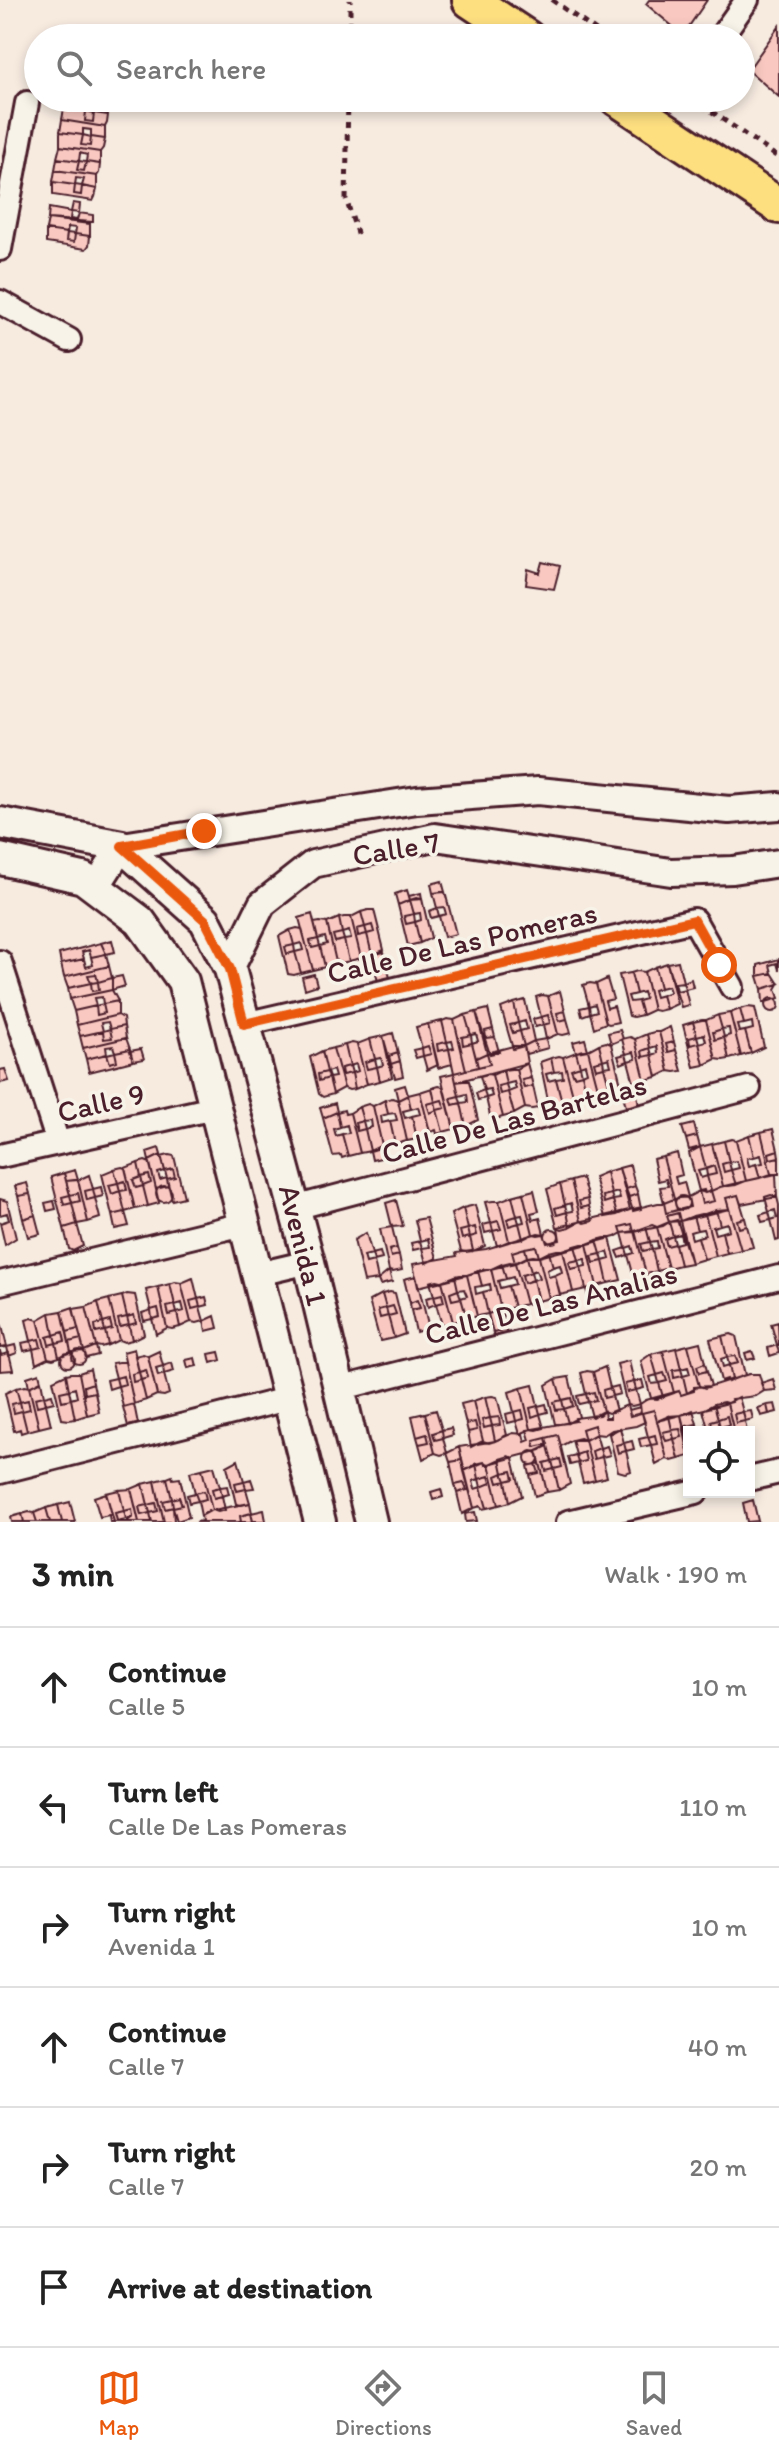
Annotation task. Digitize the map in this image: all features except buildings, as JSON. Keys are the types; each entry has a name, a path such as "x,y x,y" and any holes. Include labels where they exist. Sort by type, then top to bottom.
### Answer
{"main road":[{"path":"470,0 506,24"},
{"path":"638,112 779,206"},
{"name":"Calle 7","path":"0,823 122,846"},
{"path":"122,846 205,920 230,969"},
{"path":"0,859 83,878 96,887"},
{"name":"Avenida 1","path":"96,887 140,921 183,981 320,1522"},
{"name":"Avenida 1","path":"230,969 309,1262 371,1522"}],"street":[{"path":"730,24 747,0"},
{"path":"0,249 25,112"},
{"path":"0,302 69,340"},
{"name":"Calle 7","path":"122,846 417,800 538,791 729,810 779,806"},
{"name":"Calle 7","path":"230,969 262,904 313,864 435,837 671,872 733,870 779,863"},
{"path":"96,887 122,846"},
{"name":"Calle De Las Pomeras","path":"244,1024 694,920 732,987"},
{"path":"0,962 58,1143"},
{"name":"Calle De Las Bartelas","path":"294,1208 749,1088"},
{"name":"Calle 9","path":"0,1156 214,1108"},
{"path":"0,1283 244,1224"},
{"path":"258,1274 309,1262"},
{"name":"Calle De Las Analias","path":"338,1389 779,1277"},
{"path":"0,1472 287,1399"},
{"path":"755,1478 779,1472"},
{"path":"568,1522 683,1495"}],"path":[{"path":"350,0 350,24"},
{"path":"552,0 586,24"},
{"path":"348,112 346,199 358,236"},
{"path":"712,112 779,158"}],"route":[{"path":"204,831 122,846 137,856 205,920 230,969 244,1024 694,920 719,965"}]}
